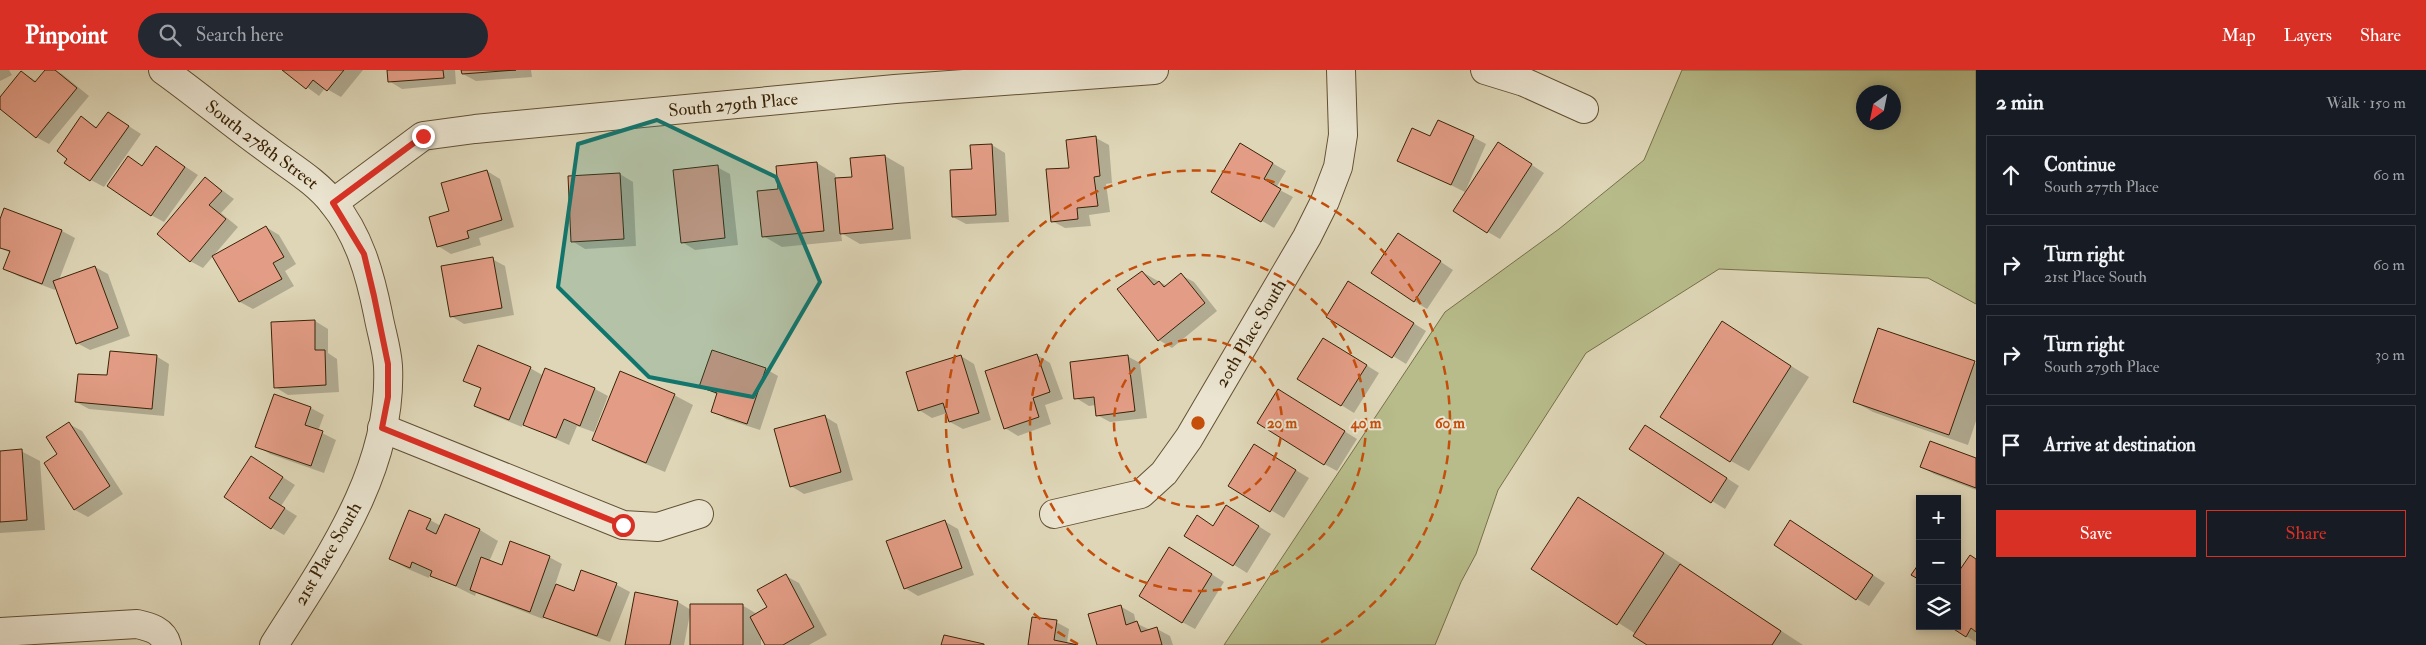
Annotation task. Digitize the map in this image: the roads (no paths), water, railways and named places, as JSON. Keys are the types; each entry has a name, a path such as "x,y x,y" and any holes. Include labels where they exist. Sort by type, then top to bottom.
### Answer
{"street":[{"name":"South 278th Street","path":"163,70 266,149 303,173 333,203"},
{"name":"South 279th Place","path":"333,203 423,136 475,128 893,80 1154,70"},
{"name":"20th Place South","path":"1054,514 1141,494 1164,474 1189,438 1308,237 1325,201 1338,167 1343,135 1341,70"},
{"path":"1485,70 1524,82 1584,109"},
{"name":"21st Place South","path":"274,645 340,540 366,487 382,428 388,397 388,364 364,254 333,203"},
{"path":"382,428 623,525 658,527 699,514"},
{"path":"0,632 137,624 153,628 165,638 167,645"}]}
